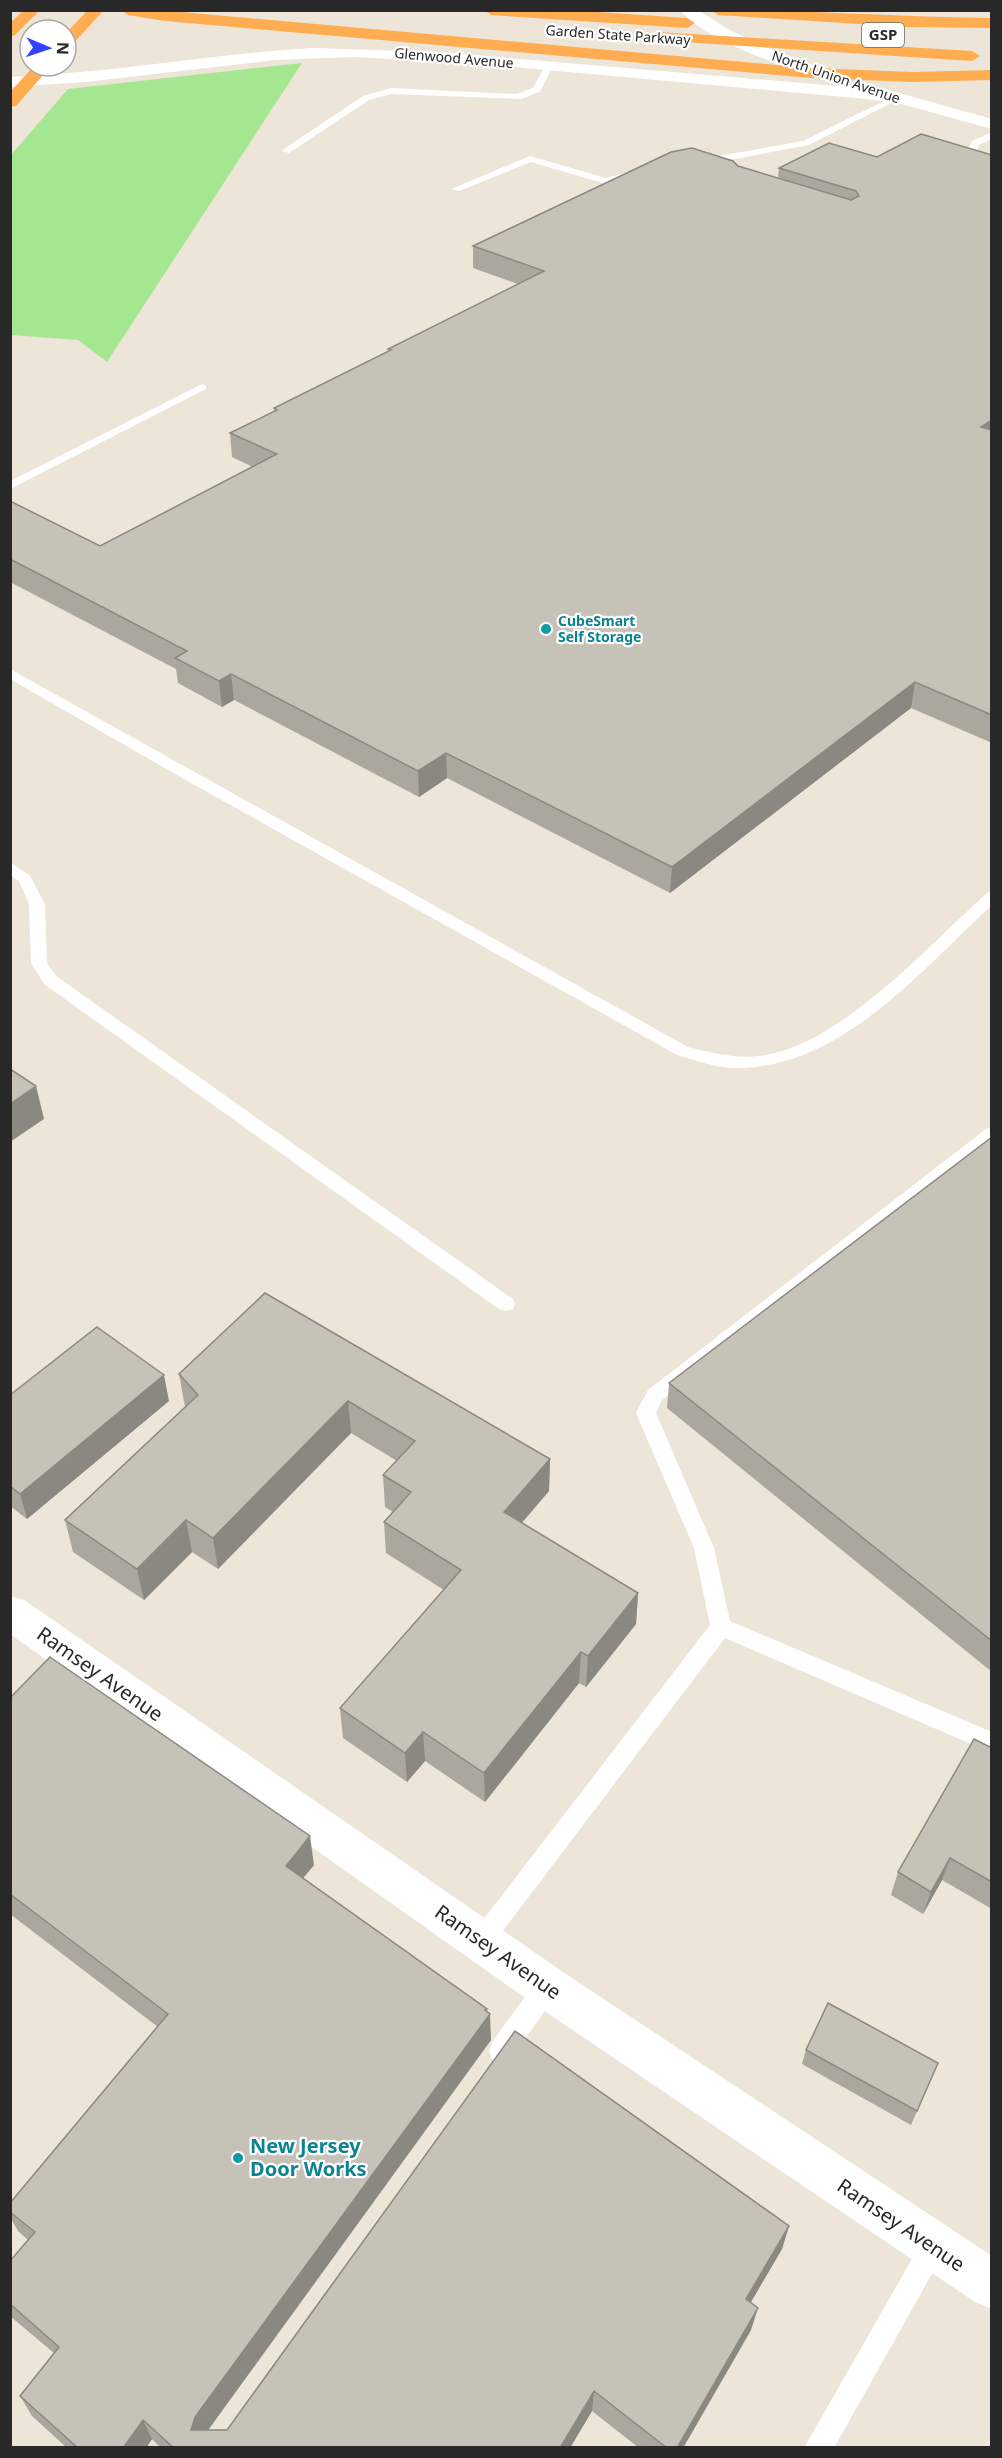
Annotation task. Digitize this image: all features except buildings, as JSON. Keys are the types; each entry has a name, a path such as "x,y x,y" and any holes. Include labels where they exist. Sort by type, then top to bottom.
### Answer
{"highway":[{"path":"10,32 33,10"},
{"path":"78,30 97,10"},
{"path":"128,10 165,16 848,75 923,77 992,75"},
{"path":"245,10 374,19"},
{"name":"Garden State Parkway","path":"491,10 981,41"},
{"path":"718,10 905,22 992,22"},
{"name":"Garden State Parkway","path":"647,36 992,58"},
{"path":"824,48 992,64"},
{"path":"10,102 32,78"}],"street":[{"name":"North Union Avenue","path":"687,10 735,39 800,67 897,98 992,124"},
{"name":"Glenwood Avenue","path":"10,82 82,78 232,59 313,53 416,54 837,89 897,98"},
{"path":"751,83 781,80 795,74 800,67"},
{"name":"Ramsey Avenue","path":"10,1612 547,1987 992,2285"}],"lane":[{"path":"286,151 366,98 392,92 518,97 537,90 549,66"},
{"path":"696,163 751,155 806,143 897,98"},
{"path":"992,135 972,148 972,152 977,157 992,164"},
{"path":"743,164 751,155"},
{"path":"456,189 530,159 606,181 642,172"},
{"path":"10,486 201,387"},
{"path":"10,673 180,771 683,1051 728,1062 765,1061 808,1048 848,1025 992,896"},
{"path":"10,867 25,879 37,904 39,963 50,980 506,1304"},
{"path":"481,1941 721,1627 704,1548 646,1413 655,1395 992,1133"},
{"path":"721,1627 992,1743"},
{"path":"486,2071 547,1987"},
{"path":"818,2448 933,2247"}],"green space":[{"path":"302,63 107,362 78,340 11,335 11,155 68,89"}],"place":[{"name":"CubeSmart Self Storage","path":"546,629"},
{"name":"New Jersey Door Works","path":"238,2158"}]}
